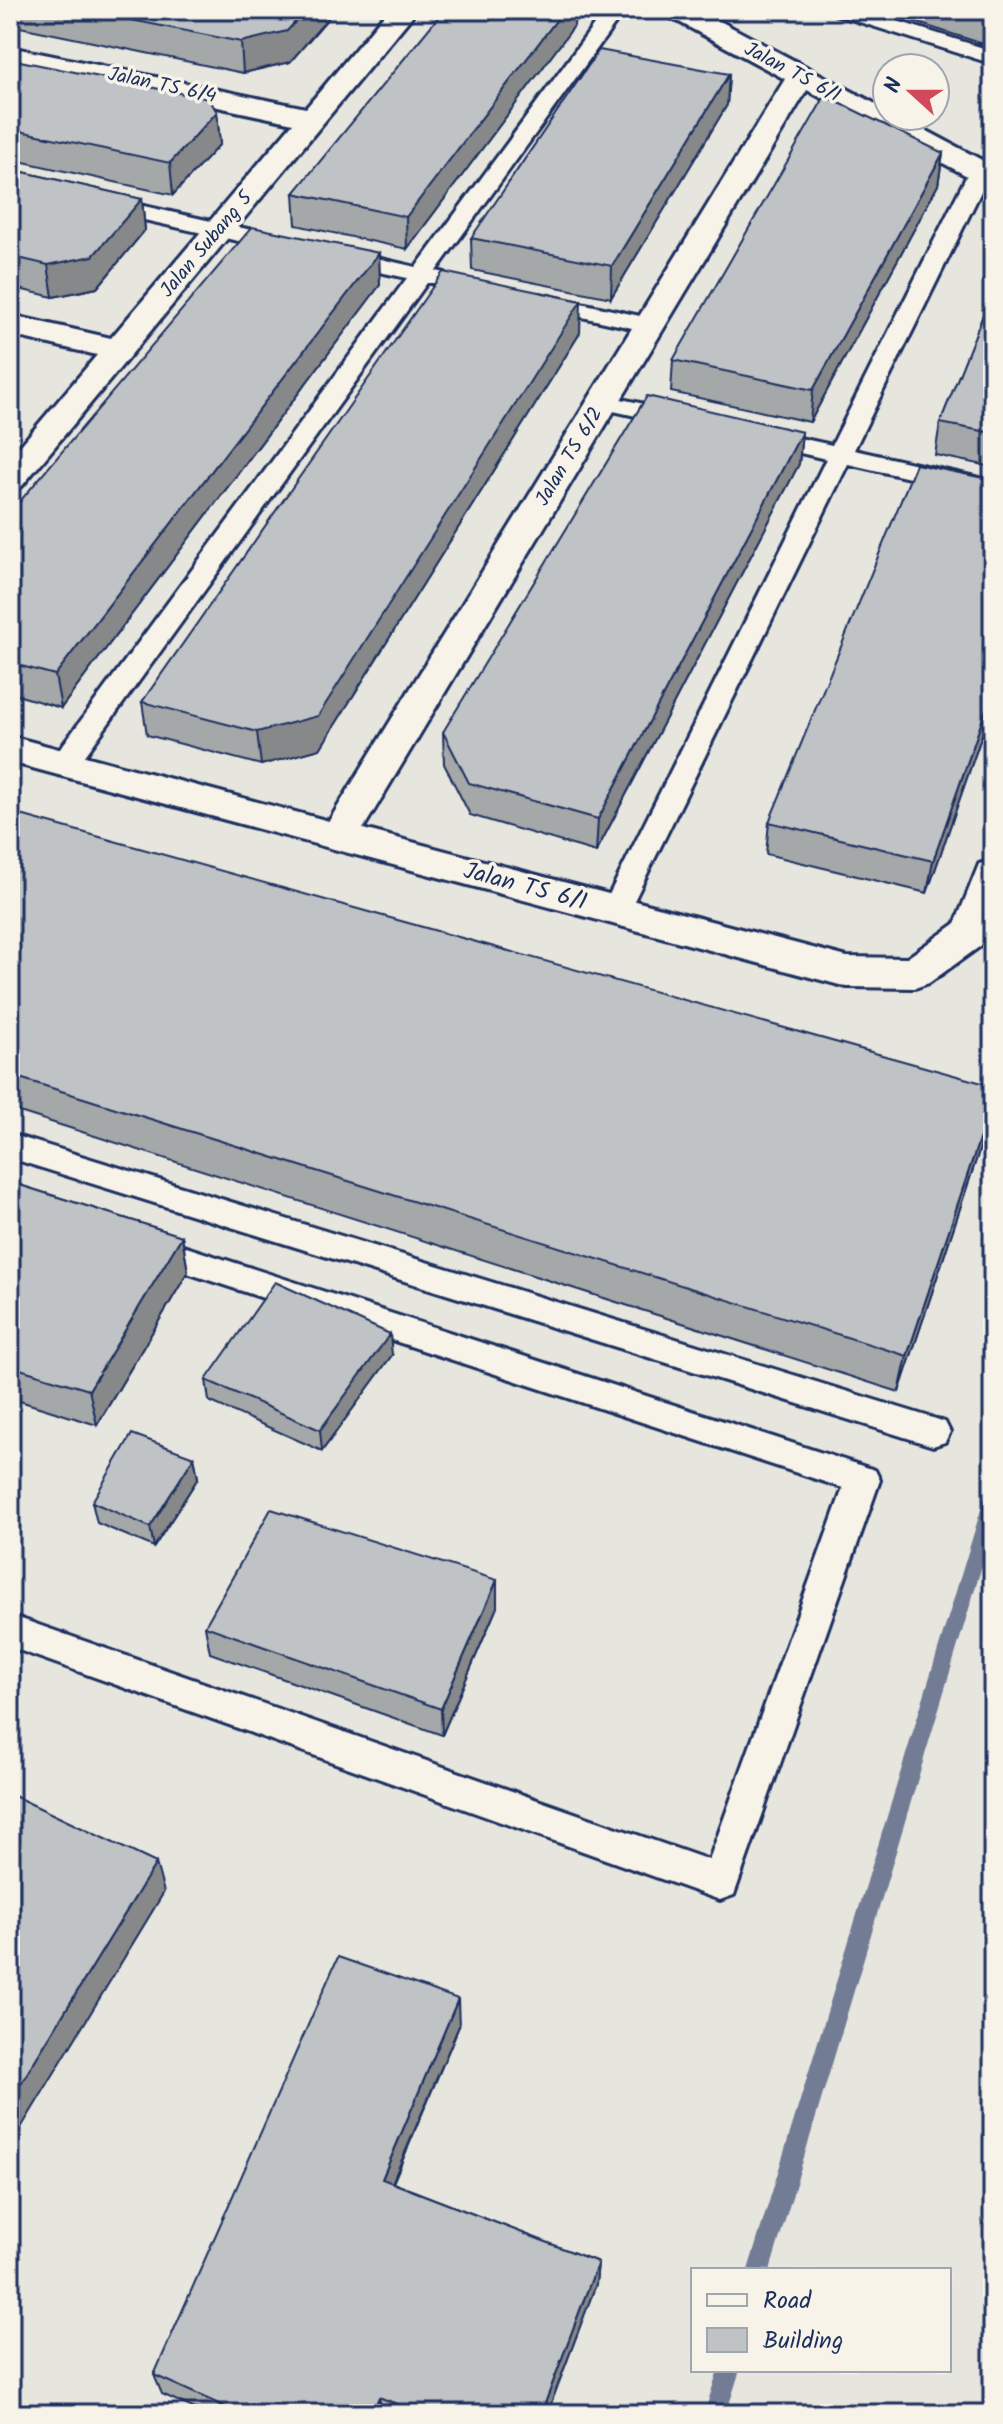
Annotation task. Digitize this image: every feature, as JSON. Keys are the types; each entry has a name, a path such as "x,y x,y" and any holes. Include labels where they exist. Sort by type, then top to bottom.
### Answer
{"street":[{"name":"Jalan Subang 5","path":"10,479 403,10"},
{"name":"Jalan TS 6/1","path":"678,10 800,78 986,174"},
{"name":"Jalan TS 6/4","path":"10,55 313,118"},
{"name":"Jalan TS 6/2","path":"339,837 800,78"},
{"path":"10,325 119,350"},
{"name":"Jalan TS 6/1","path":"10,749 847,972 915,973 972,932 993,874"}],"lane":[{"path":"64,764 419,274 615,10"},
{"path":"841,10 993,58"},
{"path":"615,911 840,455 986,174"},
{"path":"85,200 465,284"},
{"path":"512,294 650,325"},
{"path":"603,402 707,425"},
{"path":"737,431 993,489"},
{"path":"10,1146 933,1432"},
{"path":"10,1631 720,1882 863,1480 115,1237"}],"shaded area":[{"path":"10,10 993,10 993,2414 10,2414"}],"building":[{"path":"82,10 306,10 287,31 241,42"},
{"path":"444,10 564,10 406,217 294,193"},
{"path":"599,50 729,74 612,266 471,238"},
{"path":"10,59 209,99 217,112 170,163 10,129"},
{"path":"825,96 871,118 871,132 900,132 943,153 813,390 673,360"},
{"path":"10,169 142,199 93,256 48,265 10,256"},
{"path":"252,227 379,253 55,675 10,663 10,513"},
{"path":"443,272 581,301 318,716 257,732 142,702"},
{"path":"993,290 993,433 940,423"},
{"path":"647,396 802,432 598,819 469,783 443,732"},
{"path":"916,464 993,480 993,689 933,861 769,822"},
{"path":"10,812 993,1086 993,1098 907,1356 10,1075"},
{"path":"10,1182 182,1236 89,1390 10,1366"},
{"path":"275,1282 390,1334 320,1430 206,1380"},
{"path":"132,1434 194,1457 150,1527 92,1502"},
{"path":"271,1509 497,1580 441,1709 205,1626"},
{"path":"10,1794 156,1863 10,2101"},
{"path":"338,1957 458,1999 382,2179 598,2262 541,2414 423,2414 379,2397 372,2414 241,2414 154,2375"}],"waterway":[{"path":"760,2268 993,1500"},
{"path":"715,2414 728,2372"}]}
